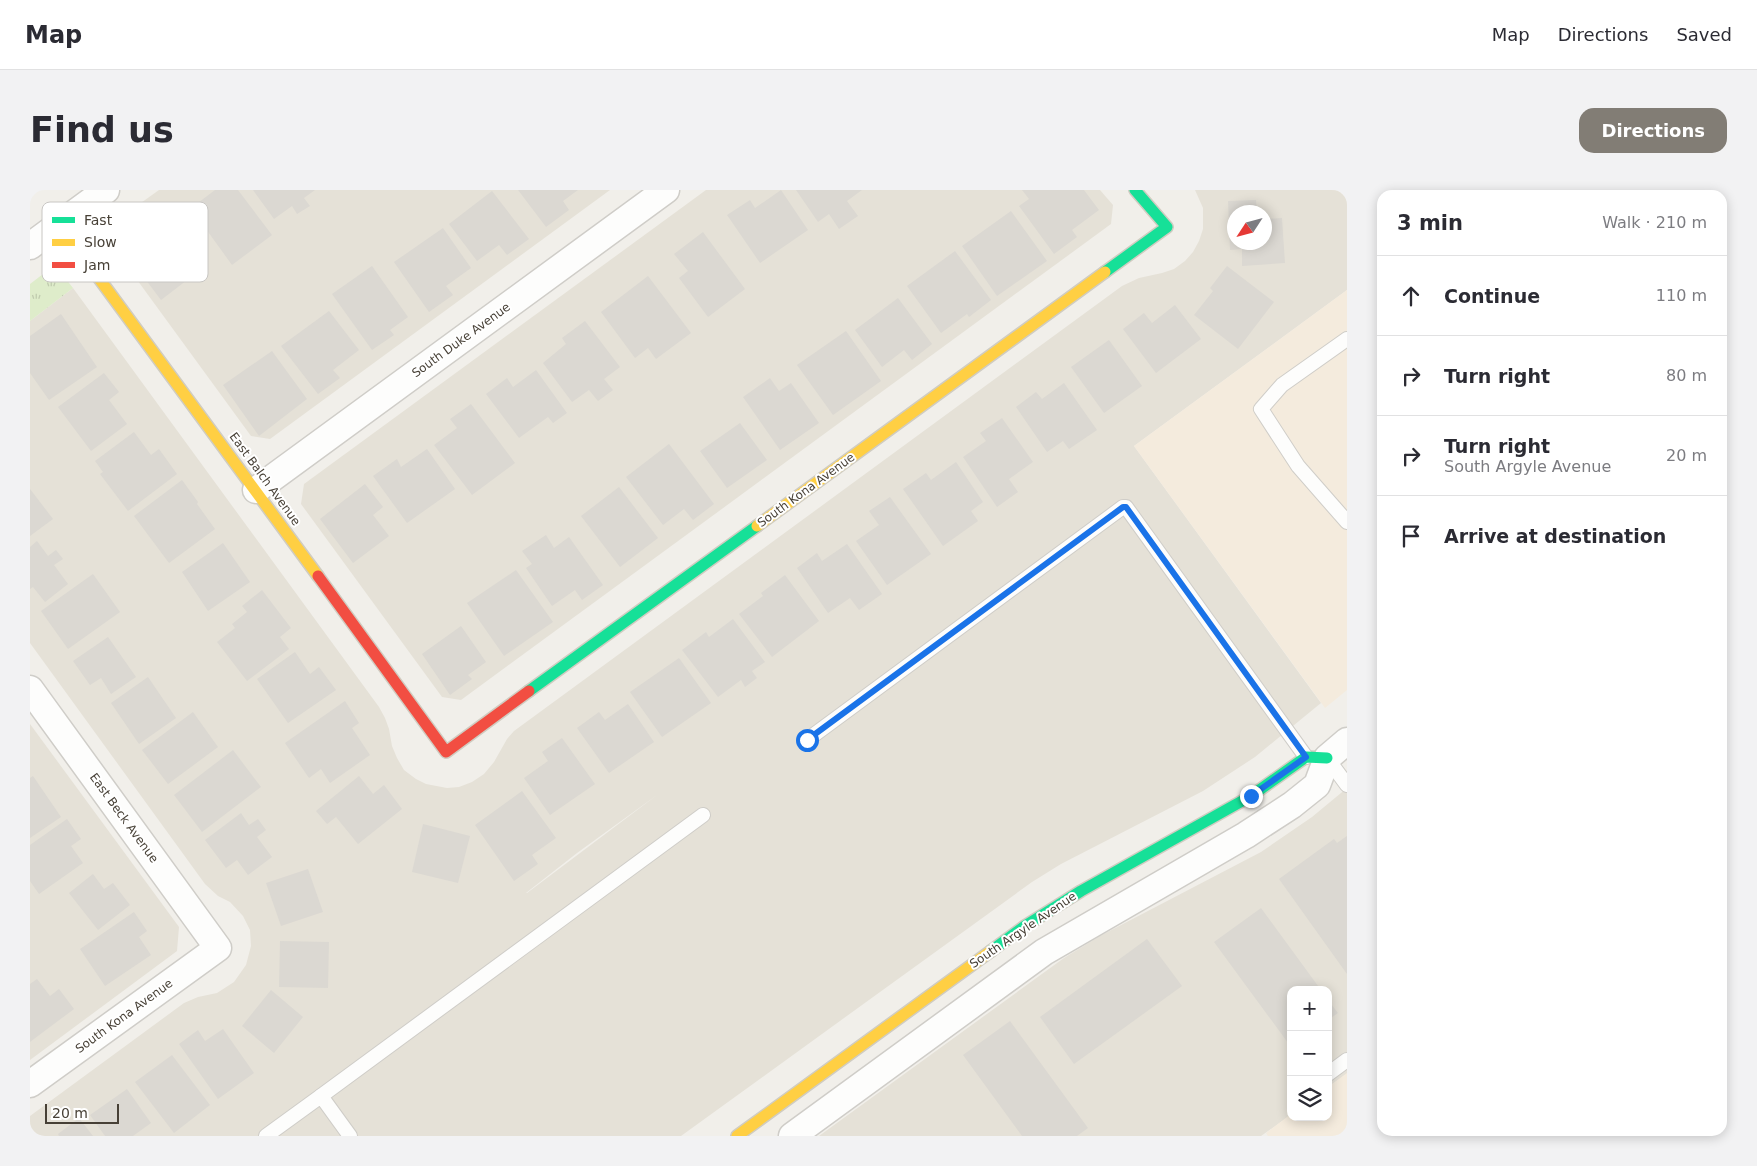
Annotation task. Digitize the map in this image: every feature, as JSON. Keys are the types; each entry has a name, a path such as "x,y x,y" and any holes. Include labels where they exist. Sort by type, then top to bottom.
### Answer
{"street":[{"path":"89,202 106,190"},
{"name":"South Duke Avenue","path":"256,490 666,190"},
{"name":"South Kona Avenue","path":"446,752 1167,227 1135,190"},
{"path":"30,246 42,237"},
{"name":"East Balch Avenue","path":"102,282 446,752"},
{"name":"East Beck Avenue","path":"30,688 218,948"},
{"name":"South Argyle Avenue","path":"737,1136 1025,926 1081,891 1347,741"},
{"name":"South Argyle Avenue","path":"792,1136 1044,952 1246,835 1292,805 1316,784 1316,758"},
{"name":"South Kona Avenue","path":"30,1084 218,948"}],"lane":[{"path":"1347,338 1282,385 1261,409 1298,466 1347,522"},
{"path":"807,740 1123,507 1126,507 1316,758 1347,785"},
{"path":"266,1136 703,815"},
{"path":"1332,1071 1347,1060"},
{"path":"321,1096 350,1136"}],"shaded area":[{"path":"159,190 610,190 270,439 251,436 139,282 208,282 208,202 142,202"},
{"path":"706,190 1100,190 1113,205 1111,224 461,700 442,697 301,504 304,484"},
{"path":"1195,190 1347,190 1347,290 1134,446 1321,703 1255,757 1203,791 1061,864 1032,882 681,1136 30,1136 30,1116 184,1003 198,997 217,993 234,982 246,965 251,946 250,930 243,916 230,902 218,896 205,884 30,643 30,321 73,288 379,707 389,729 392,746 404,770 426,784 447,788 459,787 472,782 484,774 514,731 1122,286 1139,278 1174,269 1185,261 1193,252 1203,229 1203,208","holes":["657,795 527,893 577,853"]},
{"path":"1347,290 1347,690 1325,708 1134,446"},
{"path":"30,724 179,927 177,951 30,1060"},
{"path":"1347,788 1347,1074 1332,1084 1332,986 1287,986 1287,1118 1261,1136 819,1136 1064,958 1100,936 1261,852 1312,817"},
{"path":"1347,1073 1347,1136 1268,1136 1266,1133 1287,1117 1287,1121 1332,1121 1332,1084"}],"green space":[{"path":"42,275 42,282 68,282 73,288 30,321 30,284"}],"building":[{"path":"215,190 238,190 272,235 232,265 208,232 208,202 199,202"},
{"path":"253,190 315,190 304,198 310,206 297,214 292,206 274,219"},
{"path":"518,190 578,190 563,201 569,210 546,227"},
{"path":"781,190 808,230 760,263 727,215 750,200 755,208"},
{"path":"796,190 862,190 847,201 858,216 839,229 829,214 818,222"},
{"path":"1022,190 1084,190 1099,210 1072,230 1077,237 1054,254 1019,206 1029,199"},
{"path":"492,191 529,239 507,255 499,245 477,261 449,224"},
{"path":"1256,200 1256,205 1228,205 1228,201"},
{"path":"1011,211 1047,261 997,296 962,246"},
{"path":"1282,218 1285,263 1242,266 1242,250 1272,250 1272,219"},
{"path":"443,228 471,268 446,286 453,295 429,312 394,262"},
{"path":"703,232 745,289 708,317 679,278 688,271 674,254"},
{"path":"955,251 991,300 969,317 967,314 941,333 907,286"},
{"path":"372,266 408,317 390,330 394,335 372,350 332,294"},
{"path":"1227,266 1274,302 1238,349 1194,315 1213,291 1210,288"},
{"path":"648,276 691,333 656,359 648,348 635,358 601,312"},
{"path":"148,282 184,282 161,300"},
{"path":"898,298 932,344 912,360 904,350 882,367 855,330"},
{"path":"1175,305 1201,339 1156,373 1123,329 1144,313 1152,323"},
{"path":"329,311 359,350 333,370 340,378 318,394 281,346"},
{"path":"61,314 97,367 49,400 30,373 30,336"},
{"path":"585,321 620,367 604,379 613,390 598,401 589,390 572,402 543,363 566,344 562,338"},
{"path":"846,331 881,381 833,415 797,365"},
{"path":"1109,340 1142,386 1104,413 1071,367"},
{"path":"272,351 307,399 259,436 223,385"},
{"path":"536,370 567,413 553,423 548,417 519,438 486,394 507,378 513,387"},
{"path":"104,373 119,392 109,400 127,424 91,451 58,407"},
{"path":"770,378 779,391 791,383 819,423 780,450 743,397"},
{"path":"1064,383 1097,430 1069,449 1063,441 1047,452 1016,407 1036,392 1042,399"},
{"path":"471,404 515,463 472,495 434,445 457,428 450,419"},
{"path":"1002,418 1033,462 1009,479 1018,492 997,507 963,457 986,441 980,433"},
{"path":"740,423 767,460 727,488 700,451"},
{"path":"134,432 151,455 159,449 177,474 128,511 100,474 103,472 95,461"},
{"path":"669,444 714,504 693,520 684,509 663,525 626,477"},
{"path":"427,449 455,489 407,523 373,476 397,459 401,467"},
{"path":"956,462 983,502 971,511 978,521 943,546 903,489 926,473 931,480"},
{"path":"182,480 215,529 169,563 134,516"},
{"path":"365,484 383,507 373,515 389,536 353,563 320,519"},
{"path":"619,487 658,538 620,567 581,516"},
{"path":"30,489 53,519 30,536"},
{"path":"890,497 931,554 887,585 856,541 879,525 869,511"},
{"path":"546,535 554,548 569,537 603,585 582,600 575,590 552,606 526,568 532,564 522,551"},
{"path":"37,541 48,556 56,550 63,559 54,565 68,584 45,602 33,587 30,589 30,547"},
{"path":"223,543 250,582 208,611 182,572"},
{"path":"847,544 882,594 859,610 850,598 828,613 797,568 817,553 822,561"},
{"path":"516,570 553,622 504,656 467,603"},
{"path":"93,574 120,612 68,649 41,611"},
{"path":"785,575 819,621 772,657 739,614 763,596 761,593"},
{"path":"262,590 291,628 280,637 289,649 247,681 217,642 235,628 232,624 247,612 242,606"},
{"path":"733,619 765,662 752,671 757,678 745,687 741,680 718,697 682,650 706,632 709,637"},
{"path":"461,626 486,662 468,675 472,679 450,695 422,654"},
{"path":"108,637 136,677 111,694 101,678 90,685 73,661"},
{"path":"295,652 310,674 319,667 336,690 288,723 257,679"},
{"path":"679,658 711,703 662,737 630,692"},
{"path":"148,677 176,718 139,744 111,703"},
{"path":"345,701 359,723 352,728 370,755 330,783 321,769 309,778 285,743"},
{"path":"628,704 654,742 609,773 577,728 599,712 605,720"},
{"path":"193,712 218,747 168,784 142,750"},
{"path":"562,738 595,784 550,815 524,778 548,761 542,752"},
{"path":"233,750 261,787 202,832 174,795"},
{"path":"33,776 61,817 30,838 30,778"},
{"path":"359,776 373,794 384,785 402,809 358,844 336,817 327,824 316,811"},
{"path":"522,791 556,838 532,855 538,864 514,881 475,825"},
{"path":"241,813 249,825 258,819 266,830 257,837 272,857 248,875 237,860 226,868 205,840"},
{"path":"67,819 81,839 71,846 83,863 39,894 30,881 30,845"},
{"path":"423,824 470,836 458,883 412,872"},
{"path":"1347,836 1347,974 1279,879 1334,839 1337,843"},
{"path":"308,869 323,912 281,926 266,883"},
{"path":"93,874 104,889 113,883 130,905 98,930 69,893"},
{"path":"1261,908 1318,986 1287,986 1287,1042 1214,942"},
{"path":"134,912 147,931 139,937 151,955 105,986 80,949"},
{"path":"1147,939 1182,986 1074,1064 1040,1017"},
{"path":"280,941 329,942 328,988 279,987"},
{"path":"37,979 50,996 59,989 74,1009 30,1042 30,984"},
{"path":"271,990 303,1017 274,1053 242,1026"},
{"path":"1332,1005 1338,1013 1332,1017"},
{"path":"1010,1021 1088,1128 1077,1136 1022,1136 963,1055"},
{"path":"223,1029 254,1073 218,1099 179,1044 198,1030 205,1041"},
{"path":"172,1055 210,1105 174,1133 135,1082"},
{"path":"127,1089 151,1123 133,1136 105,1136 90,1115"},
{"path":"79,1118 93,1136 59,1136 58,1134"}],"traffic: fast":[{"path":"1105,272 1167,227 1135,190"},
{"path":"529,691 757,526"},
{"path":"991,951 1025,926 1081,891 1251,796 1306,757 1327,758"}],"traffic: slow":[{"path":"757,526 1105,272"},
{"path":"102,282 318,576"},
{"path":"737,1136 991,951"}],"traffic: jam":[{"path":"318,576 446,752 529,691"}],"route":[{"path":"807,740 1120,508 1126,507 1306,757 1251,796"}]}
